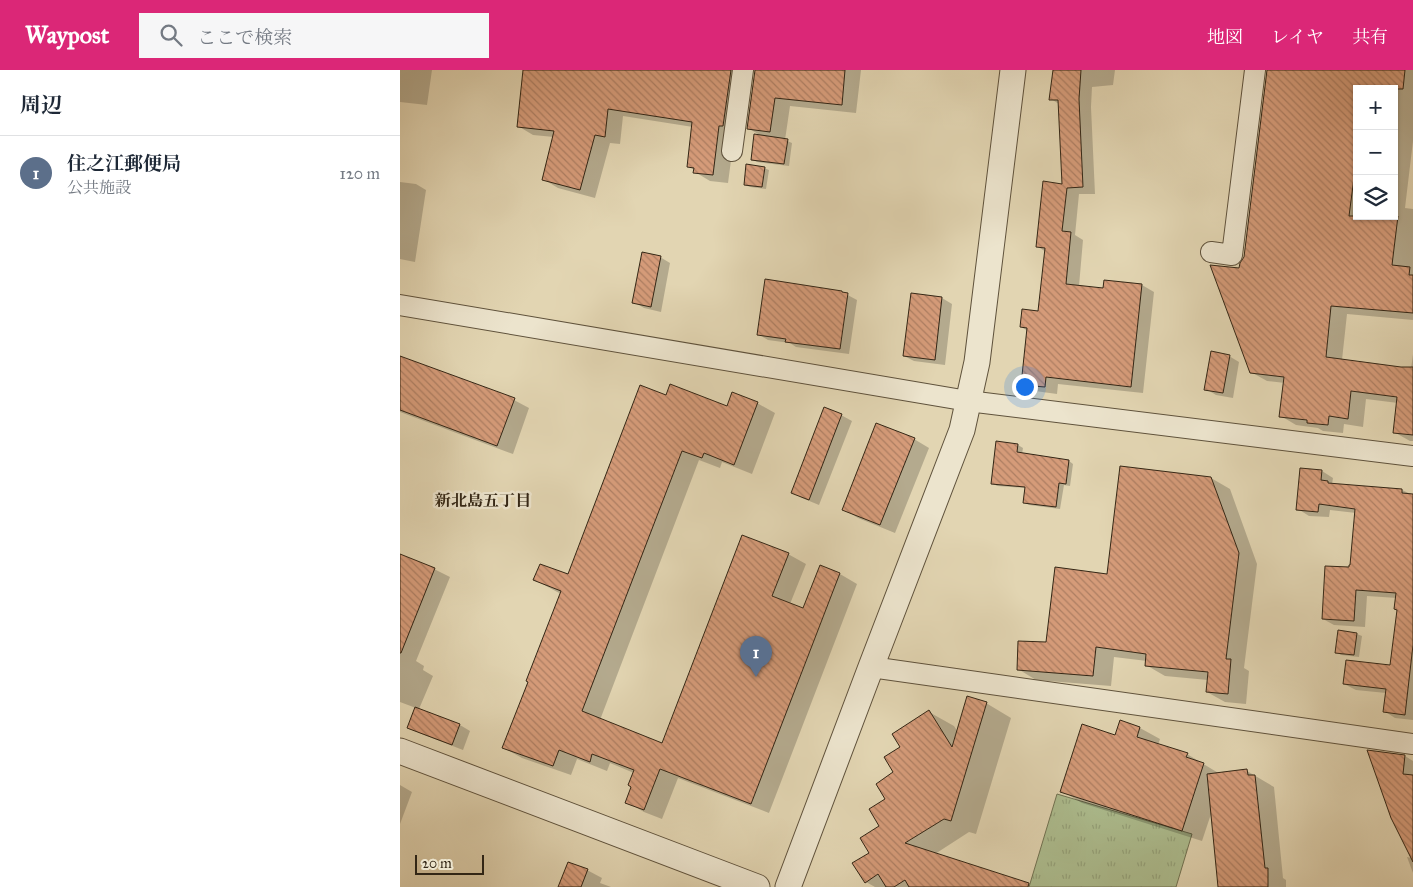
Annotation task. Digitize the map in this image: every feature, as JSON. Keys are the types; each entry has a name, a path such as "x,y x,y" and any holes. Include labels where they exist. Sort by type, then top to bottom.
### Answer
{"street":[{"path":"732,151 743,70"},
{"path":"788,887 870,667 962,430 977,362 1013,70"},
{"path":"1211,252 1232,255 1254,70"},
{"path":"400,305 968,401 1413,456"},
{"path":"870,667 1413,744"},
{"path":"400,751 757,887"}],"green space":[{"path":"1057,794 1192,834 1176,887 1029,887"}],"building":[{"path":"523,70 731,70 723,126 719,126 713,175 693,173 694,168 687,167 692,122 608,109 605,137 595,135 580,190 542,180 554,131 517,127"},
{"path":"755,70 845,70 842,105 775,98 770,132 747,129"},
{"path":"1053,70 1081,70 1079,99 1083,187 1067,188 1062,231 1071,232 1066,284 1103,288 1104,280 1142,284 1131,387 1046,377 1045,387 1021,385 1027,328 1020,327 1022,309 1038,311 1045,248 1036,247 1043,181 1062,184 1058,100 1049,100"},
{"path":"1267,70 1405,70 1403,89 1398,89 1398,85 1353,85 1353,186 1349,216 1353,216 1353,220 1398,220 1392,265 1410,267 1409,275 1413,275 1413,313 1331,306 1326,357 1413,367 1413,435 1393,433 1397,397 1351,391 1348,419 1329,416 1328,425 1307,423 1307,420 1279,417 1284,377 1250,373 1210,265 1239,268 1244,257"},
{"path":"754,134 788,139 784,164 751,160"},
{"path":"746,164 765,167 762,187 744,185"},
{"path":"642,252 661,256 651,307 632,303"},
{"path":"765,279 848,293 840,349 785,342 786,339 757,335"},
{"path":"911,293 942,297 935,360 903,356"},
{"path":"1211,351 1230,355 1223,393 1204,390"},
{"path":"400,356 515,398 497,446 400,410"},
{"path":"670,384 727,406 732,392 758,402 734,465 704,453 702,458 682,451 582,711 662,743 742,535 789,553 772,596 803,608 820,565 840,573 751,804 660,769 644,810 625,803 631,787 628,785 634,770 592,754 590,762 559,750 553,766 502,748 561,591 533,580 540,564 568,574 640,385 666,395"},
{"path":"824,407 842,414 809,500 791,493"},
{"path":"876,423 915,438 880,525 842,510"},
{"path":"996,441 1018,444 1017,452 1069,460 1066,484 1059,483 1056,507 1023,503 1025,487 991,484"},
{"path":"1120,466 1211,477 1239,553 1226,659 1231,659 1228,694 1206,692 1208,672 1145,666 1146,654 1096,647 1093,676 1017,670 1018,641 1046,642 1055,567 1107,574"},
{"path":"1300,468 1322,470 1321,480 1328,481 1328,483 1402,489 1402,493 1413,494 1413,645 1405,715 1383,712 1386,689 1343,684 1346,660 1390,665 1397,610 1394,609 1396,593 1356,590 1354,621 1322,619 1325,566 1349,567 1355,509 1319,504 1318,512 1296,510"},
{"path":"400,554 435,568 401,653 400,653"},
{"path":"1338,630 1357,633 1354,655 1335,653"},
{"path":"967,696 987,702 951,821 944,819 905,843 1029,883 1028,887 909,887 905,880 894,887 886,887 878,874 865,883 852,863 869,853 860,838 879,826 869,809 885,799 876,784 893,772 884,757 900,747 892,734 929,710 952,747"},
{"path":"415,707 460,724 452,745 407,728"},
{"path":"1120,720 1140,727 1137,737 1188,753 1186,757 1204,763 1182,831 1060,792 1082,724 1115,735"},
{"path":"1367,750 1405,755 1403,774 1413,775 1413,862 1391,818"},
{"path":"1247,769 1248,775 1255,775 1265,868 1268,868 1268,887 1218,887 1207,774"},
{"path":"568,862 588,869 581,887 558,887"}],"place":[{"name":"住之江郵便局","path":"756,677"}],"district":[{"name":"新北島五丁目","path":"483,500"}]}
